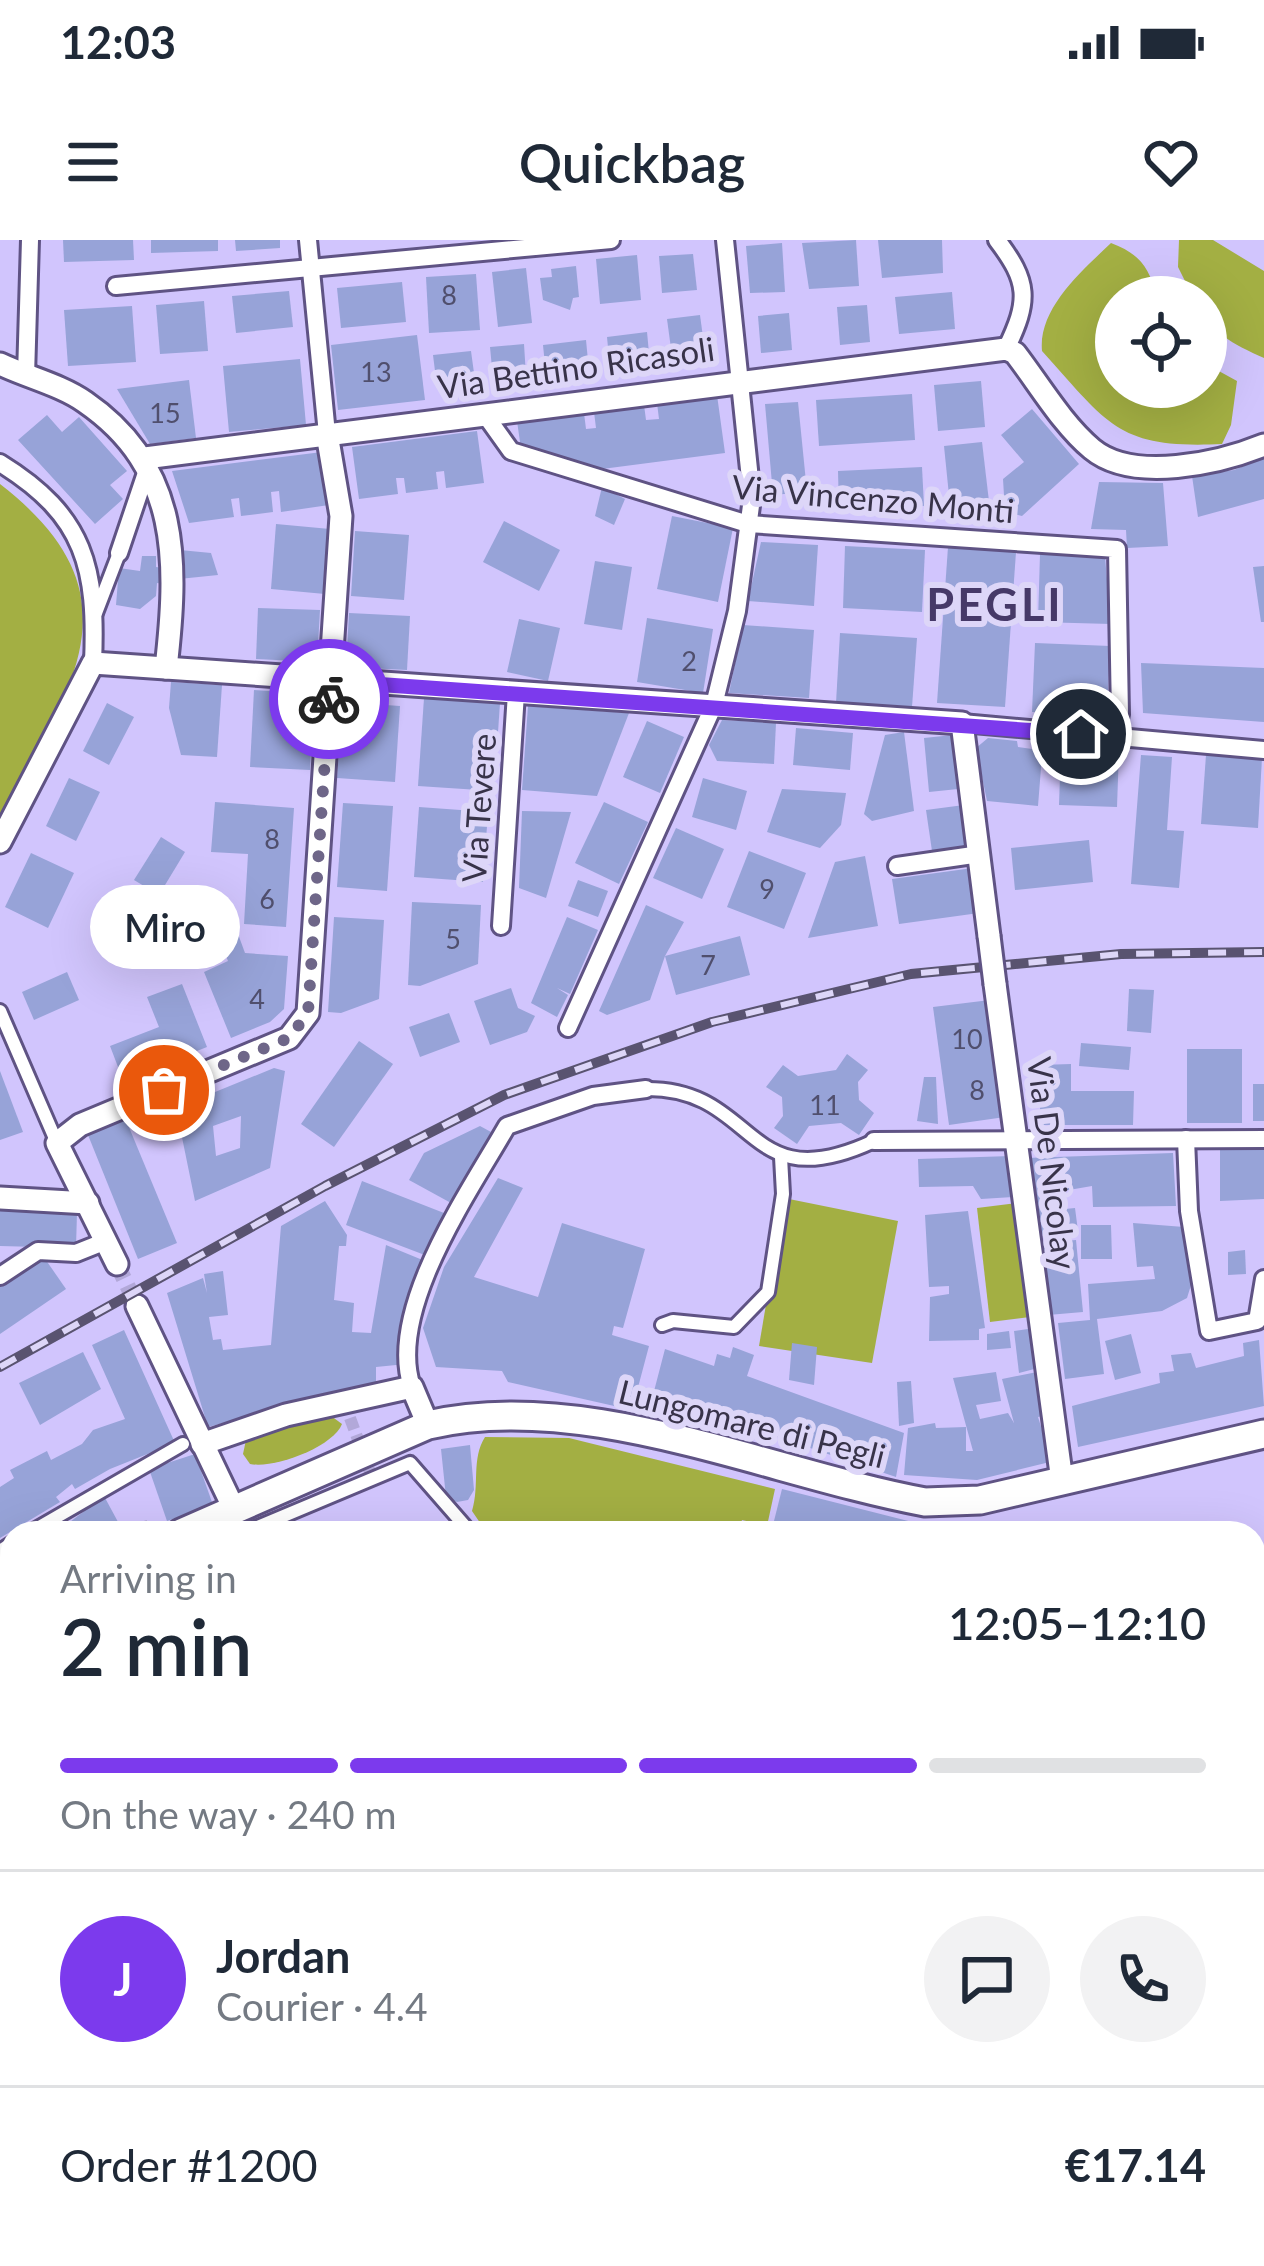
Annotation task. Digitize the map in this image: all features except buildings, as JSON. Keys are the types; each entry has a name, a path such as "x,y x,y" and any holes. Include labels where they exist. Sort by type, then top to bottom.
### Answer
{"main road":[{"name":"Lungomare di Pegli","path":"238,1521 428,1425 502,1413 573,1418 925,1502 980,1500 1264,1434"}],"street":[{"path":"26,376 30,240"},
{"path":"57,1143 80,1125 289,1038 308,1013 341,517 327,434 308,240"},
{"path":"116,286 610,240"},
{"path":"568,1028 714,705 737,611 752,498 725,240"},
{"path":"997,240 1020,270 1025,288 1010,351 1097,453 1171,467 1219,464 1264,445"},
{"name":"Via Bettino Ricasoli","path":"147,462 739,379 1010,351"},
{"path":"0,364 84,400 147,462 171,529 166,668"},
{"name":"Via Vincenzo Monti","path":"486,416 511,451 748,524 1117,549 1120,715"},
{"path":"95,615 147,462"},
{"path":"0,464 56,508 77,537 93,577 95,615 93,663 0,842"},
{"path":"93,663 962,723 1264,750"},
{"name":"Via Tevere","path":"501,926 516,693"},
{"name":"Via De Nicolay","path":"962,723 1062,1481"},
{"path":"897,866 980,854"},
{"path":"0,1011 57,1143 117,1264"},
{"path":"428,1425 407,1371 416,1310 434,1254 507,1126 592,1096 676,1089 704,1097 782,1157 802,1162 830,1159 874,1141 1264,1139"},
{"path":"1186,1139 1189,1210 1209,1331 1257,1321 1264,1279"},
{"path":"662,1325 734,1327 768,1292 782,1194 782,1157"},
{"path":"0,1198 88,1203"},
{"path":"0,1276 38,1251 76,1253 106,1241"},
{"path":"137,1306 193,1444 238,1521 410,1463 460,1521"},
{"path":"51,1521 193,1444 286,1415 412,1387"},
{"path":"427,1503 446,1505"}],"green space":[{"path":"1179,240 1213,240 1264,271 1264,358 1227,338 1227,276 1182,276 1178,267"},
{"path":"1111,243 1129,252 1150,276 1095,276 1095,408 1042,351 1047,320 1076,278"},
{"path":"1227,376 1237,381 1231,425 1222,444 1159,442 1118,427 1095,408 1227,408"},
{"path":"0,484 45,526 71,566 82,606 80,646 68,687 0,823"},
{"path":"784,1198 898,1221 872,1363 759,1346"},
{"path":"1017,1203 1030,1317 990,1322 977,1208"},
{"path":"327,1413 342,1424 315,1448 260,1465 250,1464 243,1454 246,1440"},
{"path":"485,1437 569,1438 775,1489 768,1521 479,1521 472,1511 478,1454"}],"tunnel":[{"path":"117,1264 137,1306"},
{"path":"350,1418 374,1483"}],"railway":[{"path":"0,1367 325,1186 504,1095 712,1022 911,974 1121,954 1264,952"}],"way so far":[{"path":"164,1090 289,1038 308,1013 329,699"}],"place":[{"name":"Miro","path":"164,1090"}],"district":[{"name":"PEGLI","path":"995,605"}],"route":[{"path":"329,699 331,681 1081,734"}]}
